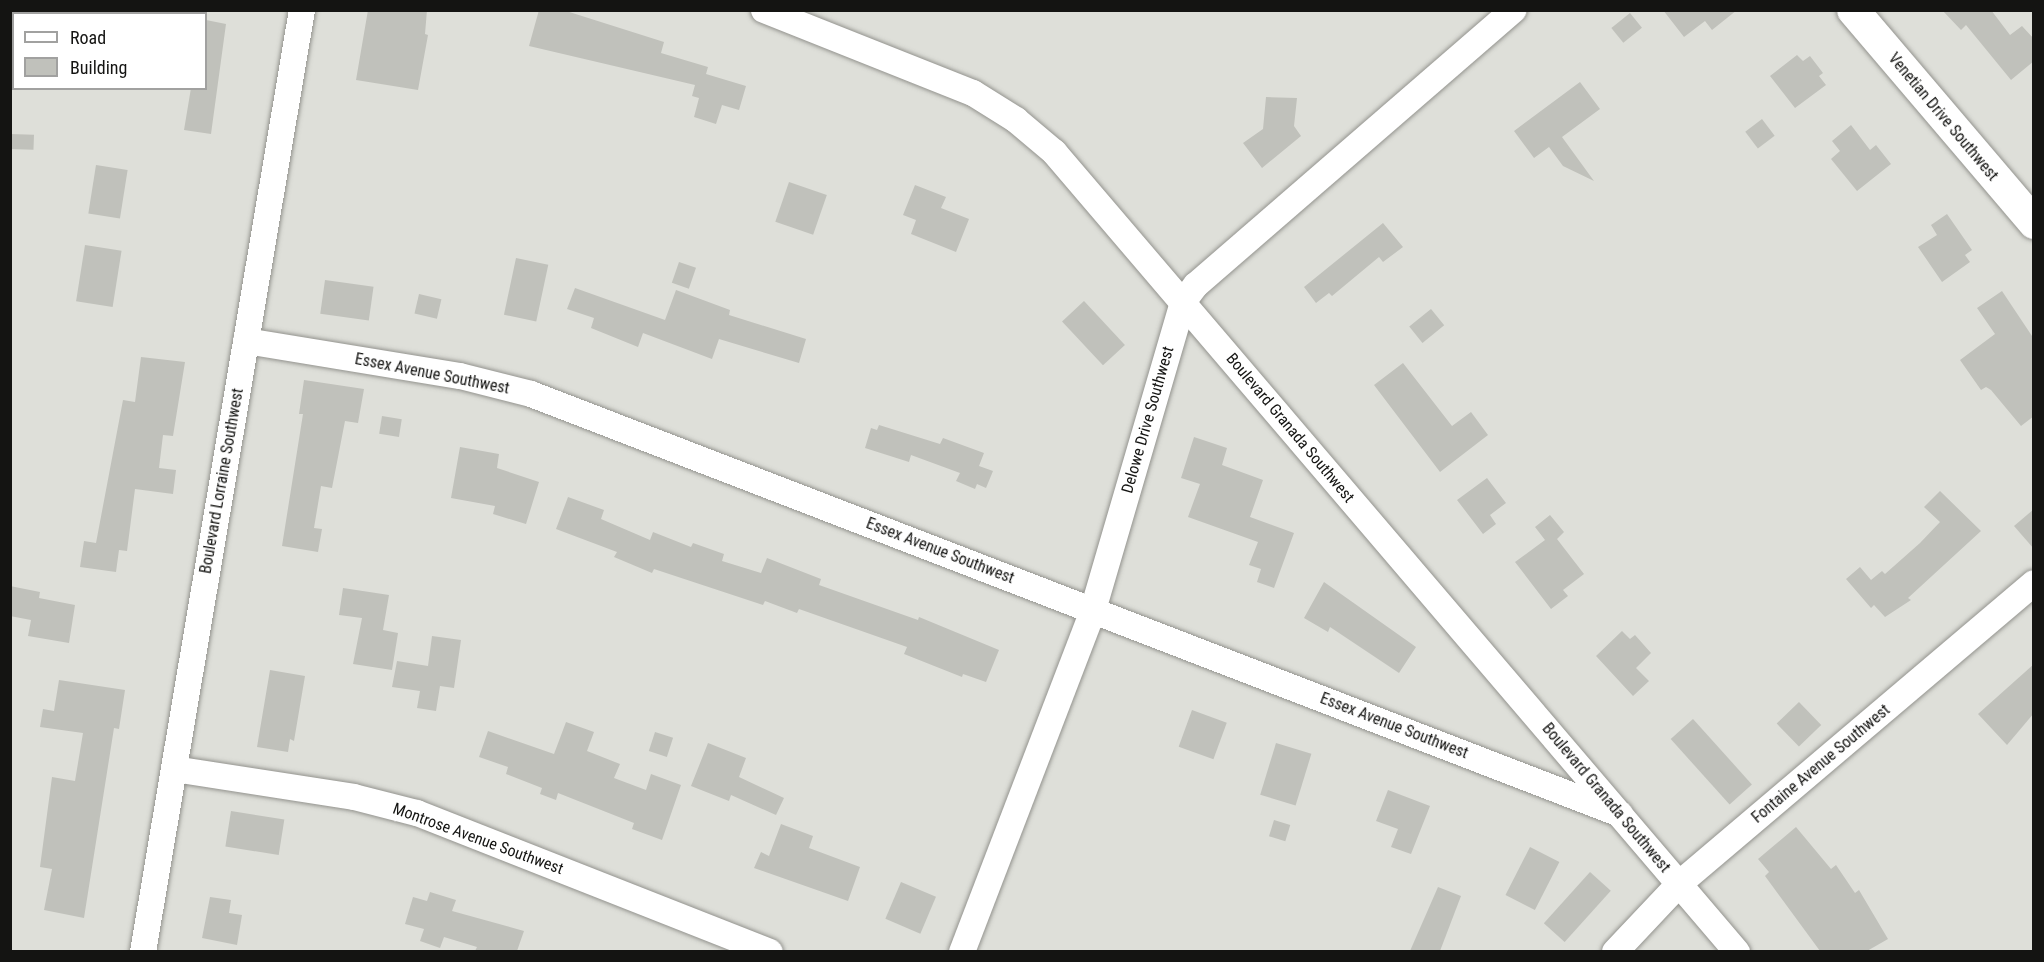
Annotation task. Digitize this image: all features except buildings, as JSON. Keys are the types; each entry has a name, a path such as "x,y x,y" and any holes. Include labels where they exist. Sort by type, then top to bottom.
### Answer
{"street":[{"name":"Boulevard Lorraine Southwest","path":"143,951 302,10"},
{"name":"Boulevard Granada Southwest","path":"764,10 974,93 1016,120 1054,152 1737,951"},
{"name":"Delowe Drive Southwest","path":"962,951 1093,610 1183,302 1196,285 1514,10"},
{"name":"Venetian Drive Southwest","path":"1853,10 2034,223"},
{"name":"Essex Avenue Southwest","path":"246,341 460,376 531,394 1620,814"},
{"name":"Fontaine Avenue Southwest","path":"1615,951 1679,884 2034,583"},
{"name":"Montrose Avenue Southwest","path":"174,769 354,797 417,813 770,951"}]}
